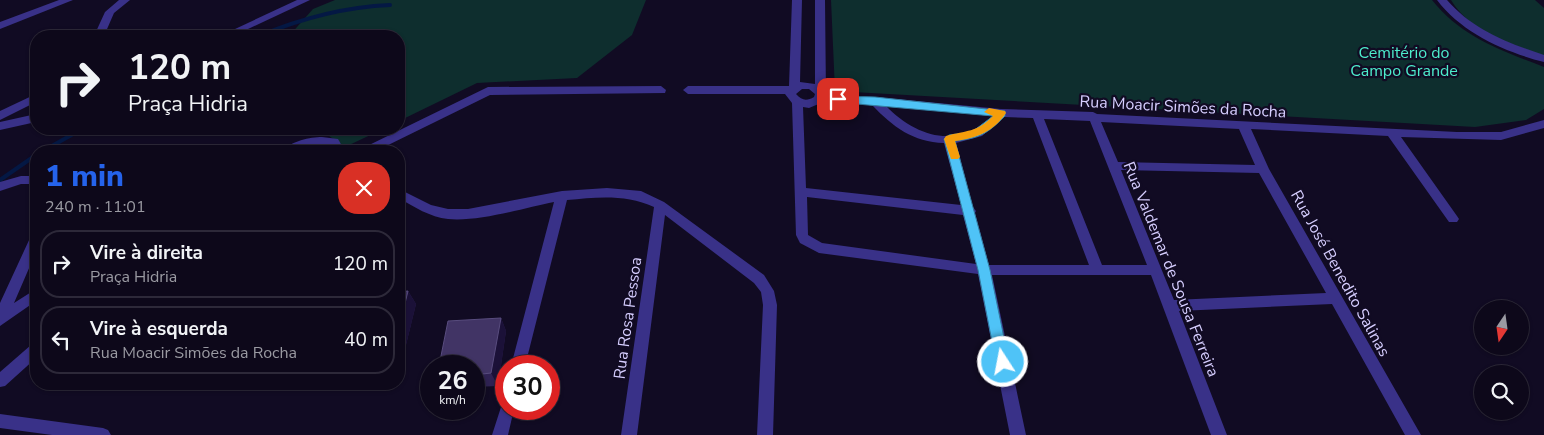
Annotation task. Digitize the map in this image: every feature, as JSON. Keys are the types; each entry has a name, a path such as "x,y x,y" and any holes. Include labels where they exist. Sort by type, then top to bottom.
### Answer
{"street":[{"path":"0,26 68,0"},
{"path":"102,30 110,12 125,0"},
{"path":"239,30 305,0"},
{"path":"796,0 793,89 790,95 797,102 810,104 820,96"},
{"path":"820,0 820,96"},
{"path":"1442,0 1453,14 1475,30 1508,46 1544,59"},
{"path":"688,90 793,89 801,85 810,85 818,89 820,96"},
{"path":"405,132 488,91 661,90"},
{"name":"Rua Moacir Simões da Rocha","path":"820,96 1001,113 1391,132 1501,136 1544,124"},
{"path":"875,100 888,115 913,133 949,139 975,135 987,128 1001,113"},
{"path":"0,116 30,101"},
{"path":"797,102 798,192 802,235 804,240 819,248 984,270 1156,270"},
{"path":"1037,115 1098,271"},
{"name":"Rua Valdemar de Sousa Ferreira","path":"1093,116 1156,270 1219,435"},
{"path":"0,126 30,119"},
{"name":"Rua José Benedito Salinas","path":"1243,125 1263,169 1413,435"},
{"path":"1391,132 1453,219"},
{"path":"378,145 399,135"},
{"path":"949,139 970,211 984,270 1018,435"},
{"path":"302,145 322,140 334,142 336,145"},
{"path":"1112,166 1263,169"},
{"path":"0,187 21,180 30,180"},
{"path":"405,196 428,209 448,214 468,214 562,196 607,192 641,196 660,205 759,279 767,290 770,305 765,435"},
{"path":"798,192 970,211"},
{"path":"521,355 562,196"},
{"name":"Rua Rosa Pessoa","path":"629,435 660,205"},
{"path":"0,319 30,252"},
{"path":"0,319 30,298"},
{"path":"1170,306 1335,298"},
{"path":"0,381 30,354"},
{"path":"500,435 504,420"},
{"path":"0,421 103,435"}],"green space":[{"path":"335,0 646,0 632,35 577,78 477,83 405,118 405,30 294,30 313,9"},
{"name":"Cemitério do Campo Grande","path":"831,0 1432,0 1443,13 1469,33 1497,48 1544,67 1544,109 1526,120 1475,127 835,91"},
{"path":"1451,0 1535,0 1544,8 1544,56 1492,36 1480,29 1459,11"},
{"path":"328,135 370,135 349,145 342,145"}],"building":[{"path":"405,291 408,291 405,303"},
{"path":"501,318 491,373 485,374 485,355 441,355 448,321"}],"waterway":[{"path":"275,30 323,14 356,8 390,5"},
{"path":"54,145 71,135"},
{"path":"0,180 30,159"}],"slow traffic":[{"path":"954,157 949,139 975,135 987,128 1001,113 989,112"}],"route":[{"path":"838,99 875,100 1001,113 987,128 975,135 949,139 970,211 1003,362"}]}
